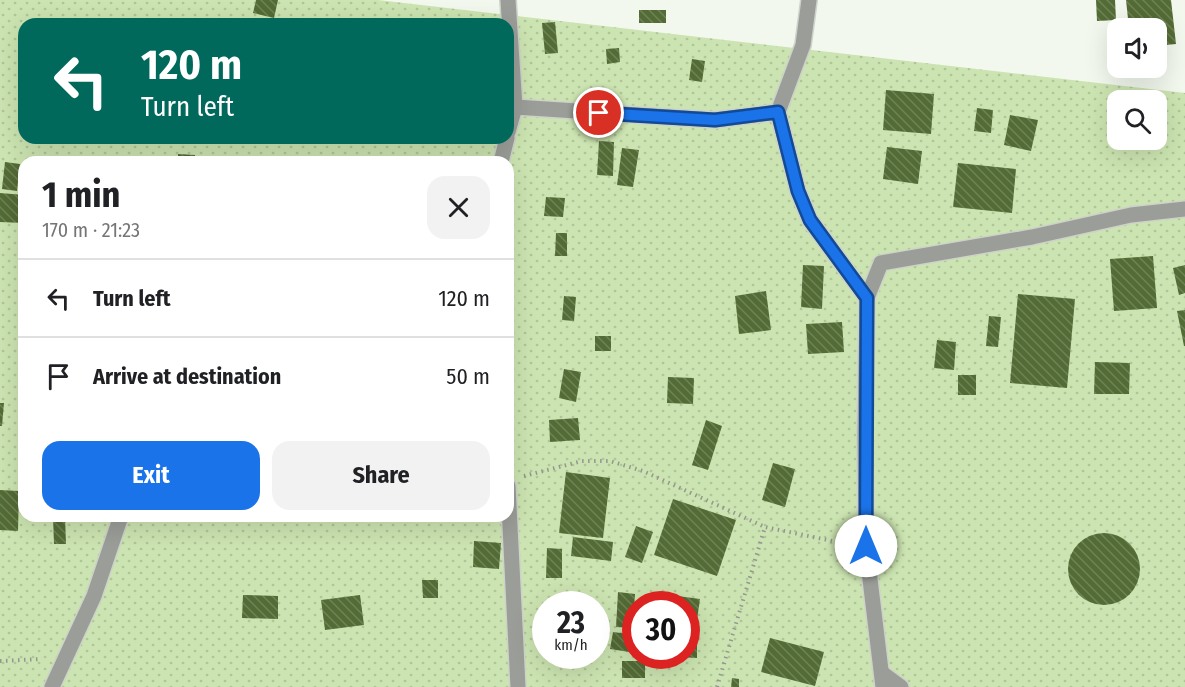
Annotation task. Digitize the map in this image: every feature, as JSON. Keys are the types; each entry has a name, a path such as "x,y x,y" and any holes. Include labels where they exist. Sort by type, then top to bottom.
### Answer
{"street":[{"path":"508,0 509,18"},
{"path":"809,0 803,45 778,112 798,191 810,220 867,298"},
{"path":"514,92 514,111"},
{"path":"515,107 715,120 778,112"},
{"path":"901,687 883,680 866,546 867,298 881,263 1032,237 1131,215 1185,209"},
{"path":"514,482 518,687"},
{"path":"52,687 94,596 119,522"}],"path":[{"path":"514,482 582,461 610,461 643,471 765,527 827,541 866,546"},
{"path":"717,687 765,527"},
{"path":"0,661 64,658"}],"green space":[{"path":"0,0 378,0 1159,90 1107,90 1107,150 1167,150 1167,91 1185,93 1185,687 0,687"}],"building":[{"path":"256,0 278,0 274,18 253,13"},
{"path":"1096,0 1115,0 1116,18 1097,21"},
{"path":"1126,0 1171,0 1176,44 1167,45 1167,18 1128,18"},
{"path":"639,10 666,10 666,23 639,23"},
{"path":"555,22 558,53 545,54 542,23"},
{"path":"619,48 620,62 607,64 606,49"},
{"path":"692,59 705,61 702,82 689,80"},
{"path":"886,90 934,94 931,134 883,130"},
{"path":"977,108 993,110 991,133 974,131"},
{"path":"1010,115 1038,120 1031,151 1004,145"},
{"path":"599,141 614,142 613,176 597,175"},
{"path":"887,147 922,151 918,184 883,179"},
{"path":"622,148 639,150 633,187 617,185"},
{"path":"178,154 195,155 195,156 178,156"},
{"path":"5,162 18,164 17,191 2,189"},
{"path":"958,163 1016,169 1012,213 953,207"},
{"path":"0,193 18,194 18,223 0,222"},
{"path":"546,197 565,198 563,217 544,216"},
{"path":"556,233 567,233 567,256 555,256"},
{"path":"1153,256 1157,308 1114,311 1110,259"},
{"path":"803,265 824,266 822,309 801,307"},
{"path":"1185,265 1185,293 1179,295 1173,268"},
{"path":"766,291 771,330 739,334 735,296"},
{"path":"1018,294 1075,299 1067,388 1010,383"},
{"path":"564,296 576,297 574,321 562,320"},
{"path":"1185,310 1185,346 1184,346 1177,311"},
{"path":"989,316 1001,317 998,347 986,346"},
{"path":"842,322 844,352 808,354 806,324"},
{"path":"595,336 611,336 611,351 595,351"},
{"path":"937,340 956,342 954,370 934,368"},
{"path":"1095,362 1130,363 1129,394 1094,394"},
{"path":"564,369 581,372 576,402 559,398"},
{"path":"958,375 976,375 976,395 958,395"},
{"path":"668,377 694,378 693,404 667,403"},
{"path":"0,403 4,403 2,426 0,426"},
{"path":"578,418 580,440 550,442 549,420"},
{"path":"706,420 722,426 708,470 692,465"},
{"path":"773,463 795,469 785,507 762,500"},
{"path":"566,472 610,478 603,538 559,533"},
{"path":"0,490 18,491 18,531 0,530"},
{"path":"673,499 736,520 717,576 654,555"},
{"path":"53,522 65,522 66,544 54,544"},
{"path":"636,526 653,532 642,563 625,557"},
{"path":"1104,533 1124,539 1134,549 1140,569 1134,589 1124,599 1104,605 1084,599 1074,589 1068,569 1074,549 1084,539"},
{"path":"573,537 613,542 611,561 571,556"},
{"path":"474,541 501,543 499,569 473,567"},
{"path":"547,548 562,549 562,578 546,578"},
{"path":"422,580 438,580 438,598 423,598"},
{"path":"618,592 622,592 622,627 616,627"},
{"path":"243,595 278,596 278,619 242,618"},
{"path":"360,595 364,625 325,630 321,600"},
{"path":"613,632 622,633 622,651 610,649"},
{"path":"770,638 824,652 815,686 761,672"},
{"path":"622,669 645,669 645,678 622,678"},
{"path":"732,678 739,679 739,687 731,687"}],"route":[{"path":"599,113 715,120 778,112 798,191 810,220 867,298 866,546"}]}
